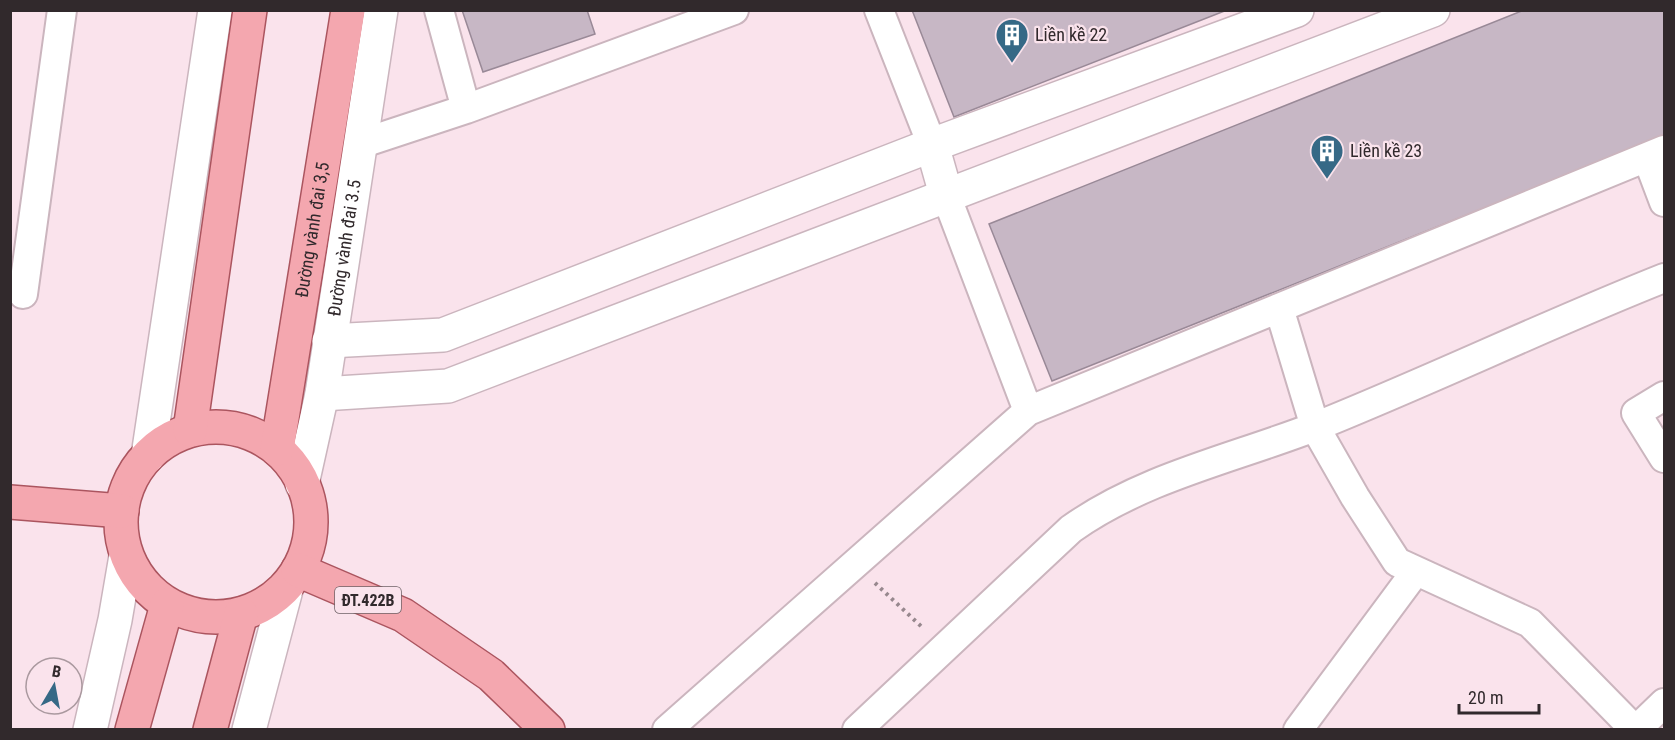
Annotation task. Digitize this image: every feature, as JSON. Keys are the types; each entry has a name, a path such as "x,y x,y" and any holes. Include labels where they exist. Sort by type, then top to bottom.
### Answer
{"main road":[{"path":"148,456 215,10"},
{"path":"190,430 250,10"},
{"name":"Đường vành đai 3,5","path":"278,449 348,10"},
{"name":"Đường vành đai 3.5","path":"302,484 322,394 381,10"},
{"path":"329,341 443,335 932,145 1297,10"},
{"path":"322,394 448,386 947,198 1433,10"},
{"path":"932,145 947,198"},
{"path":"421,388 424,336"},
{"path":"221,427 251,434 278,449 298,472 309,500 312,531 304,561 293,578 262,607 231,617 198,616 167,605 143,584 126,556 120,525 124,492 140,464 148,456 162,443 190,430 221,427"},
{"path":"10,501 122,512"},
{"path":"90,729 115,620 126,556"},
{"path":"249,729 293,578"},
{"name":"ĐT.422B","path":"293,578 403,615 481,668 548,729"},
{"path":"132,729 167,605"},
{"path":"210,729 241,614"}],"street":[{"path":"23,294 62,10"},
{"path":"439,10 466,109"},
{"path":"360,144 466,109 734,10"},
{"path":"879,10 932,145"},
{"path":"667,729 1028,411 1656,154 1665,202"},
{"path":"947,198 1028,411"},
{"path":"857,729 1063,537 1087,518 1163,481 1316,427 1665,278"},
{"path":"1279,308 1316,427 1382,541 1397,562 1530,623 1636,729 1665,703"},
{"path":"1665,396 1636,413 1665,458"},
{"path":"1298,729 1416,571"}],"path":[{"path":"855,564 944,648"}],"building":[{"path":"462,10 587,10 595,34 483,72"},
{"name":"Liền kề 22","path":"912,10 1227,10 954,117"},
{"name":"Liền kề 23","path":"1524,10 1664,10 1664,136 1052,381 989,224"}],"place":[{"name":"Liền kề 22","path":"1012,64"},
{"name":"Liền kề 23","path":"1327,180"}]}
